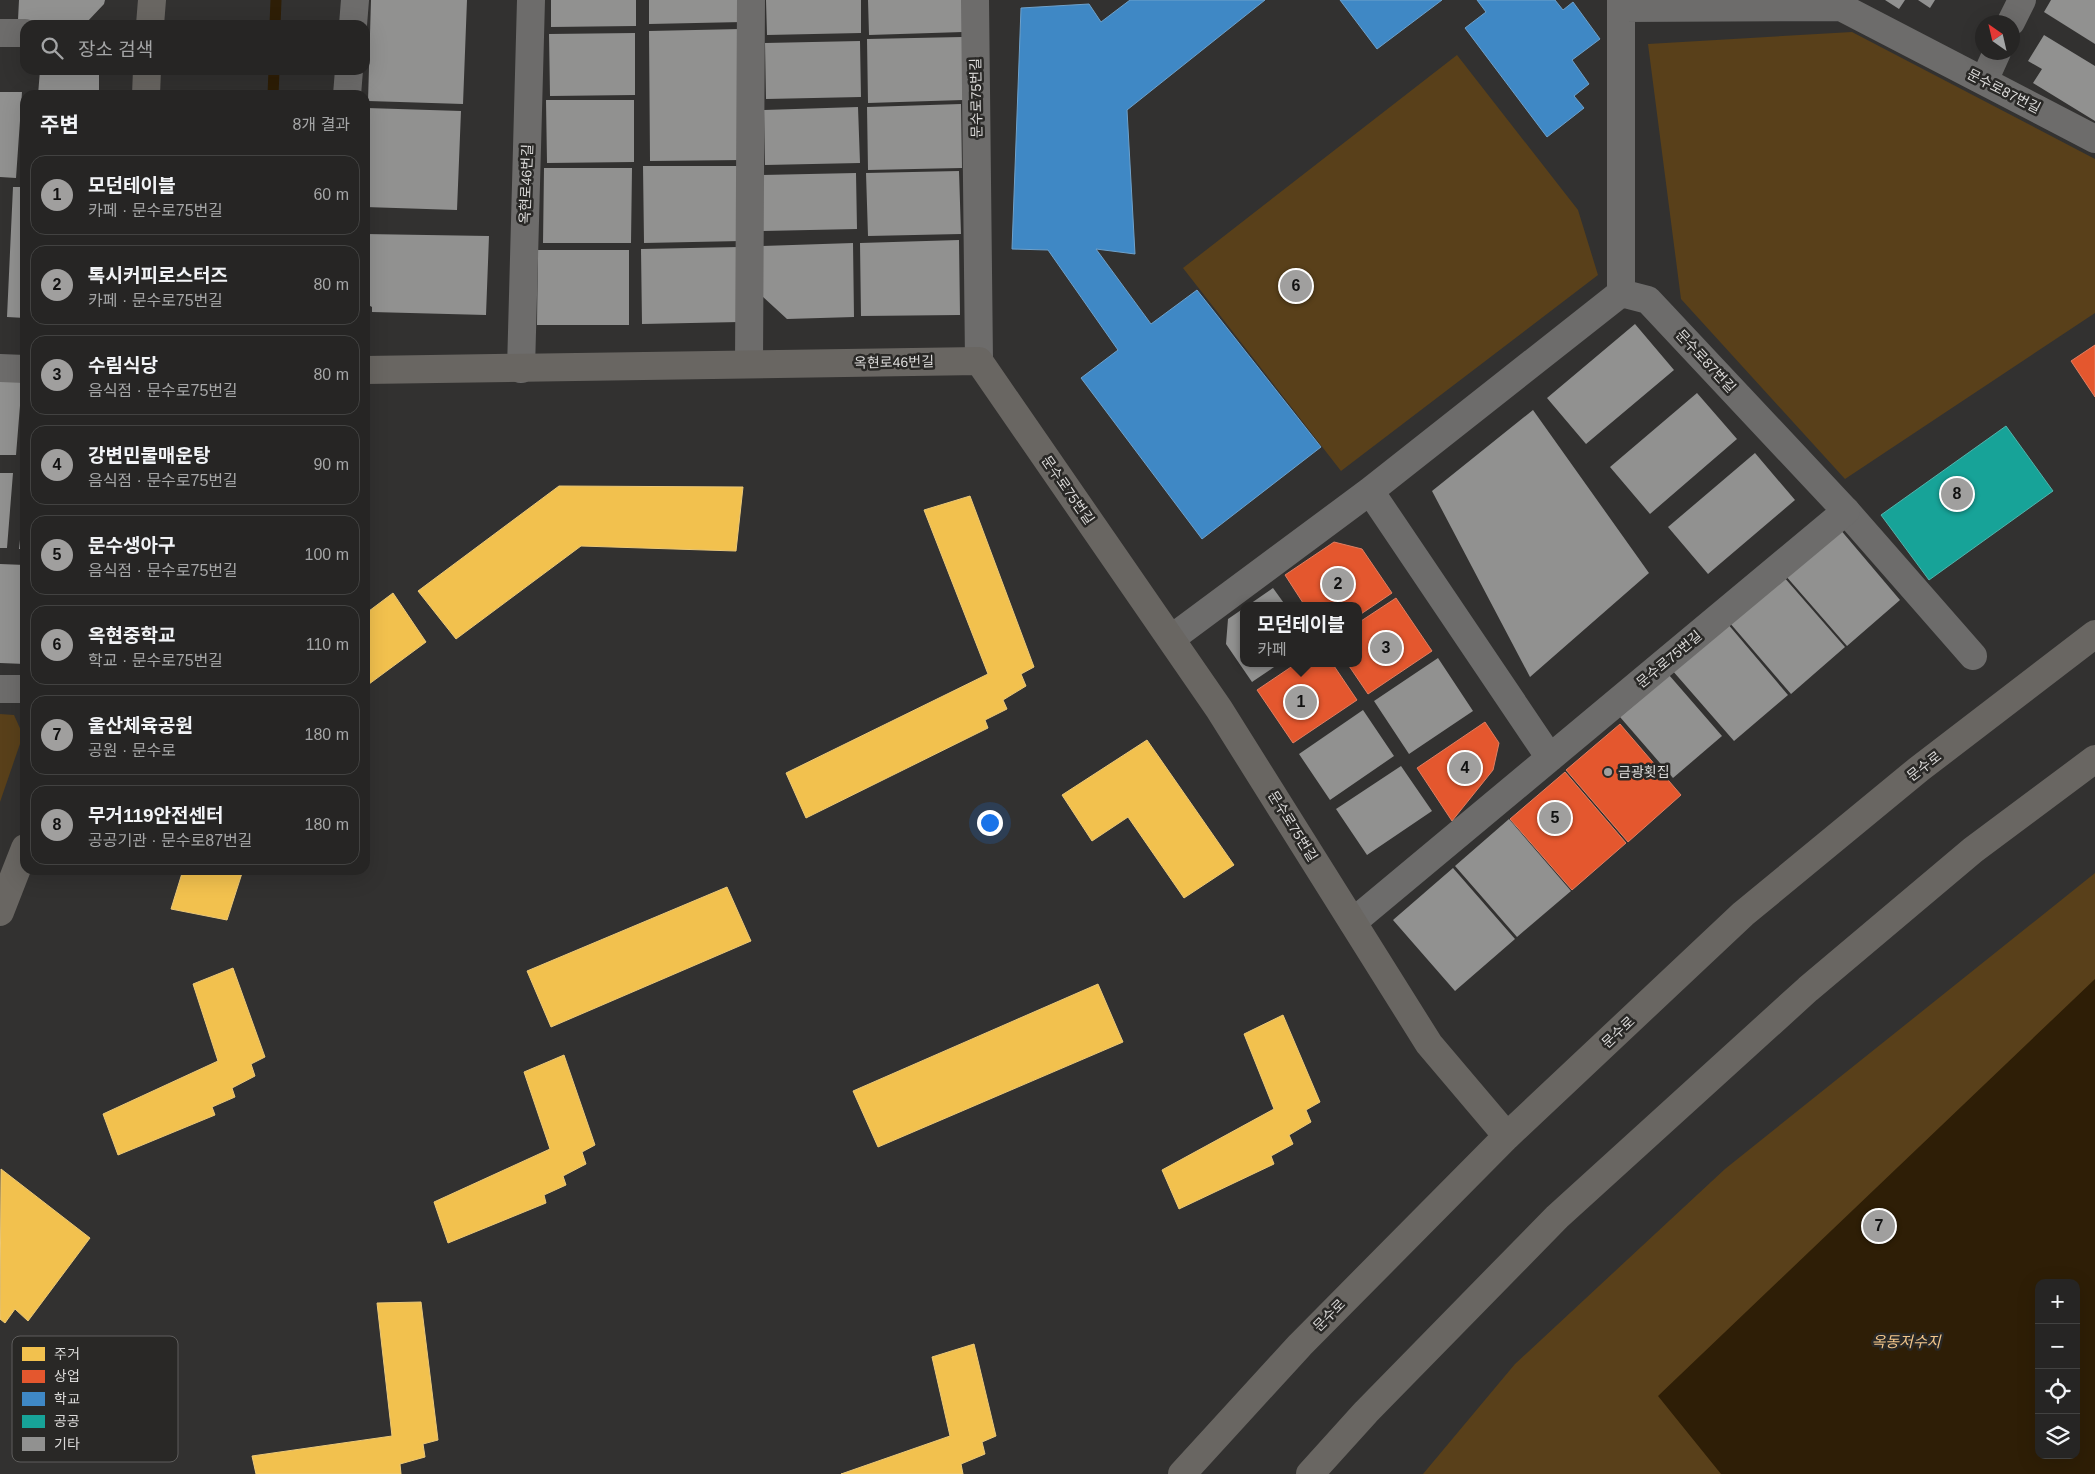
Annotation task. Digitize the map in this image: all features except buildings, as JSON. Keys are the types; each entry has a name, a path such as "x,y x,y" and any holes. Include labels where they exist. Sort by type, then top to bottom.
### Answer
{"main road":[{"path":"150,20 152,0"},
{"path":"146,90 147,75"},
{"name":"옥현로46번길","path":"370,370 979,361"},
{"name":"문수로75번길","path":"979,361 1219,708 1429,1044 1507,1136"},
{"name":"문수로","path":"1182,1474 1300,1344 1507,1136 1743,914 1919,769 2095,634"},
{"path":"1310,1474 1366,1412 1579,1197 1815,983 1973,850 2095,759"},
{"path":"0,912 20,861"}],"street":[{"path":"353,20 355,0"},
{"name":"옥현로46번길","path":"521,368 531,0"},
{"path":"749,364 751,0"},
{"name":"문수로75번길","path":"975,0 979,361"},
{"path":"2014,15 2022,0"},
{"name":"문수로87번길","path":"1973,656 1846,511 1648,300 1621,294 1622,4 1840,7 2095,139"},
{"path":"0,33 20,33"},
{"path":"1984,81 1993,60"},
{"path":"347,90 349,75"},
{"path":"1172,638 1370,491 1621,294"},
{"path":"0,368 20,369"},
{"path":"1370,491 1550,758"},
{"name":"문수로75번길","path":"1353,922 1846,511"},
{"path":"0,689 20,690"}],"shaded area":[{"path":"1852,32 2095,159 2095,313 1845,479 1681,299 1648,44"},
{"path":"1457,55 1578,210 1598,275 1341,471 1183,268"},
{"path":"0,714 14,715 20,728 20,744 0,802"},
{"path":"2095,873 2095,1474 1423,1474 1515,1364 1725,1169"}],"water":[{"name":"옥동저수지","path":"2095,979 2095,1474 1721,1474 1658,1396"}],"waterway":[{"path":"275,20 276,0"},
{"path":"273,90 274,75"}],"place":[{"name":"옥현중학교","path":"1296,286"},
{"name":"무거119안전센터","path":"1957,494"},
{"name":"톡시커피로스터즈","path":"1338,584"},
{"name":"수림식당","path":"1386,648"},
{"name":"모던테이블","path":"1301,702"},
{"name":"강변민물매운탕","path":"1465,768"},
{"name":"금광횟집","path":"1608,772"},
{"name":"문수생아구","path":"1555,818"},
{"name":"울산체육공원","path":"1879,1226"}]}
